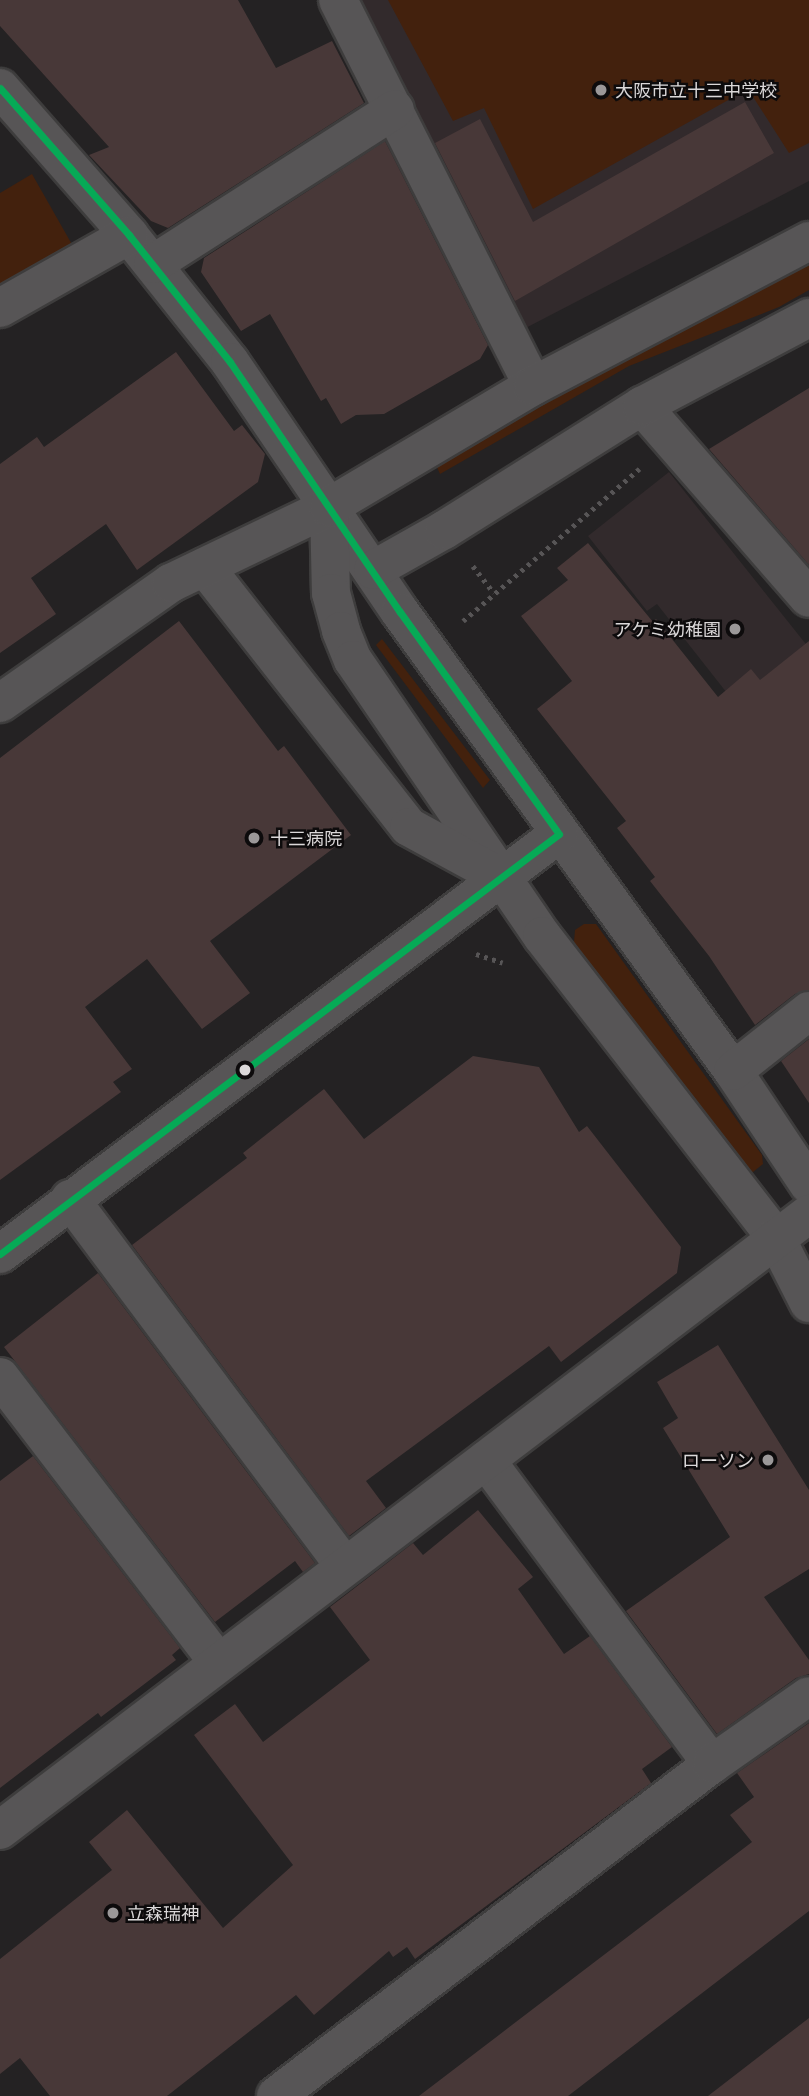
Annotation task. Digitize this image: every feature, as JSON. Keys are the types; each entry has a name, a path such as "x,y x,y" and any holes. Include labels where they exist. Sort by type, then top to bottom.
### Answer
{"street":[{"path":"338,0 533,386"},
{"path":"0,88 129,235 230,362 559,834 733,1071 809,1185"},
{"path":"153,264 395,109"},
{"path":"0,308 129,235"},
{"path":"0,703 171,583 329,507 533,386 809,241"},
{"path":"373,570 444,530 642,406 809,318"},
{"path":"642,406 809,598"},
{"path":"329,507 331,593 341,631 353,660 542,936 776,1238 809,1303"},
{"path":"205,567 409,827 502,877"},
{"path":"0,1254 559,834"},
{"path":"733,1071 809,1011"},
{"path":"70,1199 345,1567"},
{"path":"0,1830 809,1214"},
{"path":"0,1377 219,1663"},
{"path":"486,1460 712,1764"},
{"path":"276,2096 712,1764 809,1696"}],"path":[{"path":"464,628 463,619 672,440"},
{"path":"478,957 502,964"}],"shaded area":[{"name":"大阪市立十三中学校","path":"347,0 809,0 809,181 516,333"},
{"path":"388,0 809,0 809,143 789,153 748,89 533,209 484,108 453,121"},
{"path":"32,174 74,248 0,291 0,193"},
{"path":"809,264 809,290 779,307 629,366 440,474 436,465 643,349"},
{"name":"アケミ幼稚園","path":"669,472 809,648 756,730 657,604 647,611 588,536"},
{"path":"382,639 490,780 483,788 376,645"},
{"path":"584,924 596,924 762,1155 763,1164 753,1172 738,1168 574,942 575,930"}],"building":[{"path":"0,0 238,0 276,68 332,41 364,103 168,228 151,221 89,155 109,147 0,26"},
{"path":"745,102 774,153 515,301 435,143 480,119 533,222"},
{"path":"385,141 488,345 480,359 384,414 356,415 341,424 326,398 321,401 270,314 241,331 201,272 204,258"},
{"path":"176,352 234,431 242,425 265,454 258,482 137,570 106,524 31,578 56,614 0,653 0,464 37,437 44,447"},
{"path":"809,388 809,565 709,449"},
{"path":"588,543 653,622 656,619 718,697 751,669 760,680 809,641 809,990 795,994 755,1025 709,956 650,881 655,877 617,828 626,821 537,709 572,681 521,616 568,580 557,568"},
{"path":"179,621 278,751 284,746 351,835 210,941 250,993 202,1029 147,959 85,1007 132,1069 113,1082 121,1092 0,1180 0,758"},
{"path":"809,1039 809,1103 781,1061"},
{"path":"473,1056 539,1067 579,1132 587,1126 681,1247 677,1273 561,1362 549,1346 366,1481 386,1508 349,1536 132,1245 247,1158 243,1153 324,1089 364,1139"},
{"path":"98,1273 315,1563 303,1572 295,1561 215,1622 4,1347"},
{"path":"718,1345 809,1490 809,1569 764,1597 809,1660 809,1674 796,1678 717,1734 626,1611 730,1537 663,1428 678,1418 657,1382"},
{"path":"33,1456 180,1648 172,1655 176,1660 101,1717 98,1713 0,1788 0,1481"},
{"path":"478,1510 533,1577 518,1589 564,1654 590,1636 672,1747 642,1769 651,1783 415,1959 407,1947 393,1957 389,1951 314,2015 296,1995 167,2096 50,2096 20,2058 0,2074 0,1959 112,1870 89,1842 127,1810 223,1928 293,1865 194,1735 235,1704 263,1742 370,1660 330,1607 413,1543 423,1555"},
{"path":"809,1723 809,1911 568,2096 419,2096 752,1842 730,1815 754,1797 737,1773"},
{"path":"809,2018 809,2096 708,2096"}],"transit line":[{"path":"0,88 129,235 230,362 400,612 559,834"},
{"path":"0,1254 559,834"}],"place":[{"name":"大阪市立十三中学校","path":"601,90"},
{"name":"アケミ幼稚園","path":"735,629"},
{"name":"十三病院","path":"254,838"},
{"name":"ローソン","path":"768,1460"},
{"name":"立森瑞神","path":"113,1913"}]}
